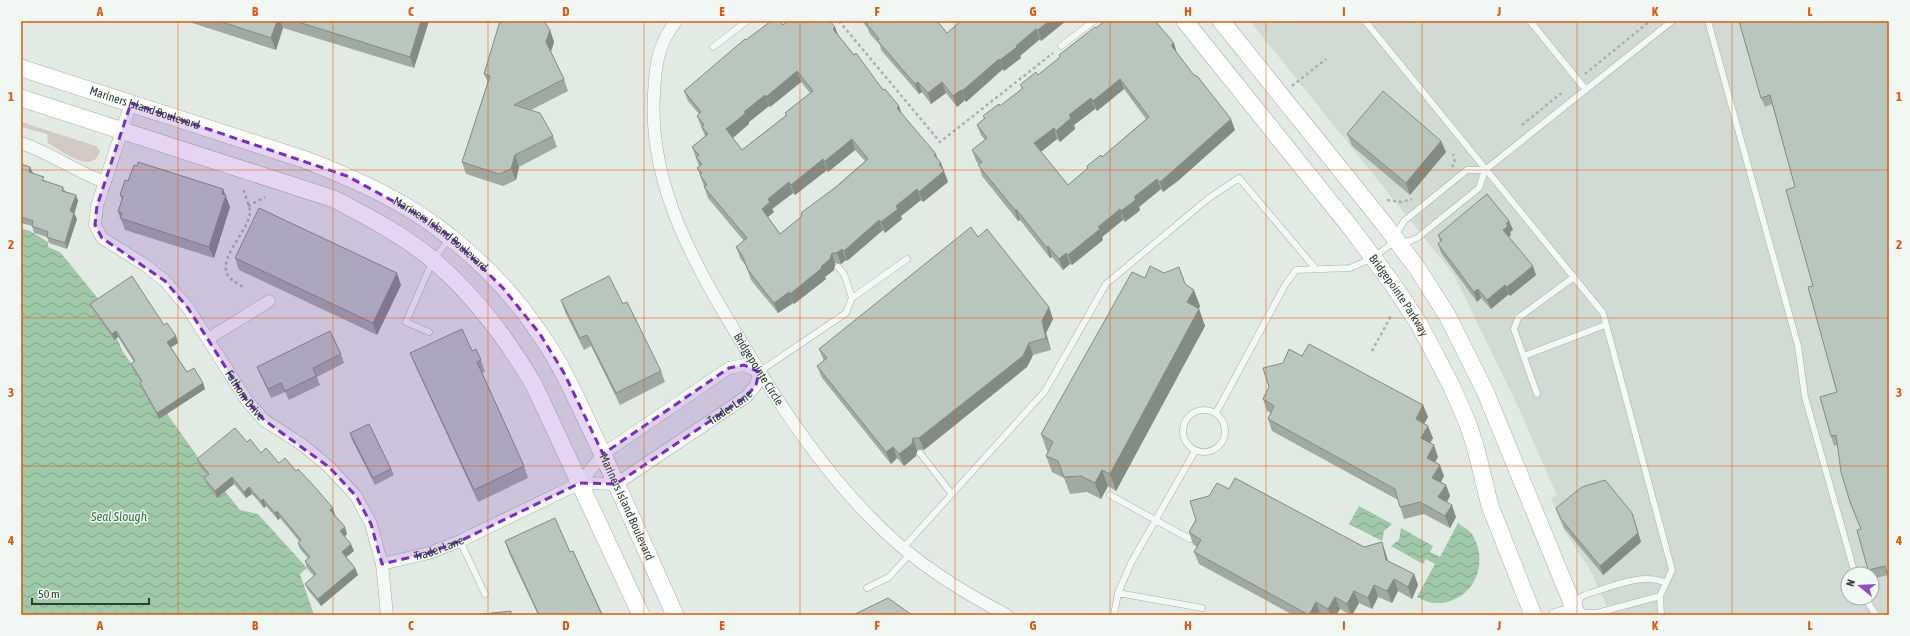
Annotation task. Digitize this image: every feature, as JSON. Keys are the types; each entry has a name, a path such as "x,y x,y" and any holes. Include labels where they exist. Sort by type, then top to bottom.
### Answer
{"main road":[{"name":"Bridgepointe Parkway","path":"1185,21 1373,258 1419,324 1458,401 1475,444 1490,506 1533,615"},
{"path":"1222,21 1397,240 1438,300 1471,360 1576,612"},
{"name":"Mariners Island Boulevard","path":"21,68 306,160 347,176 415,213 451,237 482,265 508,293 540,334 564,373 603,454 675,615"},
{"name":"Mariners Island Boulevard","path":"21,98 334,199 382,225 433,260 462,288 489,318 514,351 534,385 642,615"}],"street":[{"name":"Bridgepointe Circle","path":"664,21 664,41"},
{"name":"Bridgepointe Circle","path":"676,21 664,41 656,67 653,108 656,150 663,181 680,228 701,273 759,372 795,425 847,491 869,516 907,551 964,591 1007,615"},
{"name":"Fathom Drive","path":"131,103 97,206 96,225 102,238 145,265 165,281 188,308 247,401 264,420 304,446 329,467 356,496 371,524 382,564 387,615"},
{"path":"21,143 41,151 83,174 105,182"},
{"path":"208,339 269,301"},
{"name":"Trader Lane","path":"382,564 428,553 460,541 580,483 603,454 729,368 744,365 759,372 756,385 746,396 616,484 580,483"},
{"path":"1555,615 1576,612"}],"lane":[{"path":"713,47 747,21"},
{"path":"1061,46 1094,21"},
{"path":"1365,21 1484,170 1603,313 1672,570 1660,596 1661,615"},
{"path":"1530,21 1586,90"},
{"path":"1216,412 1285,285 1296,270 1315,268 1350,268 1373,258 1397,240 1410,241 1417,238 1479,188 1484,170 1672,21"},
{"path":"1708,21 1798,346 1805,397 1853,566"},
{"path":"1397,240 1397,233 1404,221 1467,170 1484,170"},
{"path":"867,588 889,578 907,551 951,494 1045,391 1106,284 1208,198 1239,178 1315,268"},
{"path":"429,332 406,322 433,260 451,237"},
{"path":"759,372 846,313 852,298 907,259"},
{"path":"838,267 844,274 852,298"},
{"path":"1537,394 1514,329 1518,318 1574,277"},
{"path":"1524,356 1606,325"},
{"path":"1202,409 1216,412 1225,424 1226,431 1222,444 1209,452 1195,451 1185,441 1183,435 1185,421 1190,415 1202,409"},
{"path":"1114,615 1118,593 1131,563 1195,451"},
{"path":"920,453 951,494"},
{"path":"1110,495 1190,539"},
{"path":"460,541 485,594"},
{"path":"1660,596 1597,614 1576,612 1581,597 1587,594 1645,578 1657,579 1666,583"},
{"path":"1118,593 1202,608"},
{"path":"1870,606 1876,615"}],"path":[{"path":"839,21 940,142 1061,46"},
{"path":"1581,76 1650,21"},
{"path":"1281,95 1326,59"},
{"path":"1521,126 1564,91"},
{"path":"1452,169 1455,162 1453,154"},
{"path":"244,190 250,210 247,221 227,262 226,273 231,279 244,288"},
{"path":"1387,200 1402,202 1412,199 1418,195"},
{"path":"248,206 265,197"},
{"path":"1372,351 1392,314"}],"highlighted area":[{"path":"131,103 347,176 415,213 451,237 503,288 540,334 564,373 603,454 729,368 744,365 759,372 756,385 746,397 616,484 580,483 460,541 429,553 382,564 371,524 356,496 329,467 264,420 247,401 188,308 165,281 102,238 95,225 97,206"}],"shaded area":[{"path":"1250,21 1889,21 1889,615 1611,615 1589,568 1563,529 1551,498 1557,496 1521,413 1454,275"},
{"path":"21,122 96,146 100,151 96,158 91,161 84,162 69,156 48,143 47,134 21,127"}],"water":[{"name":"Seal Slough","path":"21,228 30,231 48,242 48,247 60,252 100,301 123,352 200,460 240,510 258,514 307,568 300,574 314,615 21,615"},
{"path":"1359,506 1392,524 1384,531 1382,541 1349,524"},
{"path":"1458,523 1472,534 1477,546 1479,558 1478,570 1474,580 1468,590 1459,597 1447,602 1432,603 1417,597 1435,564 1426,559 1423,564 1391,546 1399,540 1401,528 1433,546 1430,552 1440,557"}],"building":[{"path":"219,21 277,21 271,38"},
{"path":"295,21 421,21 410,57"},
{"path":"500,21 544,21 550,30 546,42 564,79 514,105 540,113 553,136 515,155 511,169 499,174 462,162 490,76 484,74"},
{"path":"771,21 780,21 783,25 788,21 830,21 835,27 833,29 854,55 856,53 883,90 885,89 899,106 897,108 936,154 934,155 941,163 939,164 944,171 919,192 917,189 896,206 898,209 881,222 879,220 844,251 842,249 837,253 832,253 830,259 821,267 822,268 790,294 789,292 774,303 748,270 742,255 736,247 747,238 704,187 707,185 700,175 702,173 697,168 702,164 696,157 699,155 692,147 708,134 702,127 704,125 697,116 701,112 684,91 745,39 746,40","holes":["797,71 813,91 785,113 787,115 742,150 726,129 746,113 744,112 765,95 766,97","852,139 868,159 836,187 802,212 801,217 780,234 762,209 770,202 768,199 789,182 791,185 823,159 825,161"]},
{"path":"867,21 937,21 947,33 961,21 1049,21 1038,30 1036,29 1016,46 1017,47 1000,60 999,59 962,91 961,90 953,96 942,82 928,93 918,82 915,84 877,40 879,39 867,24"},
{"path":"1105,21 1155,21 1174,43 1171,45 1193,74 1198,77 1231,119 1160,182 1157,179 1134,197 1136,199 1133,202 1121,211 1120,209 1098,227 1100,229 1068,255 1066,253 1059,259 1048,246 1047,248 978,165 982,162 972,150 987,138 977,125 985,118 983,116 999,104 1000,106 1023,88 1020,85 1036,72 1038,75 1060,57 1059,55 1095,27 1096,28","holes":["1120,79 1149,117 1102,157 1101,155 1087,166 1088,168 1068,185 1034,143 1054,128 1056,131 1071,118 1069,115 1091,98 1093,101"]},
{"path":"1739,21 1889,21 1889,580 1885,566 1867,566 1857,530 1861,529 1850,502 1841,472 1836,435 1831,436 1820,397 1837,392 1808,287 1813,286 1786,190 1795,187 1770,95 1761,98"},
{"path":"1383,91 1441,141 1406,183 1347,134"},
{"path":"138,162 223,189 222,194 226,195 209,247 120,218 122,213 118,212 123,196 120,195 125,180 128,181 134,165 137,166"},
{"path":"21,164 30,167 29,172 44,177 42,180 63,187 62,191 76,195 70,211 74,213 65,243 47,237 48,232 32,226 33,221 21,217"},
{"path":"1487,194 1509,221 1506,224 1508,226 1503,230 1533,266 1507,287 1505,285 1487,300 1478,289 1474,292 1438,244 1442,240 1438,235"},
{"path":"259,208 397,273 373,323 235,258"},
{"path":"971,227 978,237 987,229 1049,307 1042,321 1046,338 1029,343 1023,356 919,438 913,438 912,444 899,454 893,447 886,452 817,366 827,358 819,349"},
{"path":"1150,266 1164,273 1179,267 1185,284 1194,290 1187,302 1199,309 1110,474 1102,470 1095,483 1081,476 1064,477 1058,461 1046,456 1053,442 1041,434 1132,272 1145,278"},
{"path":"132,276 164,325 167,323 176,336 167,342 187,372 194,368 203,383 157,413 140,383 142,381 131,364 135,361 116,331 112,334 90,304"},
{"path":"609,276 623,304 627,302 661,371 616,393 587,335 580,338 561,300"},
{"path":"462,329 472,351 476,349 481,360 477,362 524,466 474,490 410,353"},
{"path":"330,331 341,354 313,368 316,376 285,391 281,383 268,389 257,367"},
{"path":"1309,344 1423,405 1416,419 1428,426 1421,438 1434,445 1427,458 1440,465 1432,478 1446,485 1438,497 1452,505 1445,516 1420,502 1400,507 1395,489 1268,419 1274,406 1263,399 1269,387 1263,368 1283,363 1289,349 1302,356"},
{"path":"369,424 391,469 373,478 350,433"},
{"path":"235,428 247,442 250,439 261,453 266,448 279,463 285,458 296,471 298,469 333,508 330,510 345,527 340,531 351,544 342,552 355,568 318,599 305,584 316,574 305,561 310,557 298,543 301,540 277,511 275,513 263,499 261,501 249,487 244,492 232,477 215,491 204,478 209,474 197,459"},
{"path":"1235,478 1364,547 1382,542 1386,560 1414,574 1408,587 1394,579 1387,591 1374,585 1368,598 1354,591 1347,604 1335,597 1328,609 1316,602 1309,615 1194,552 1201,540 1189,532 1196,520 1190,501 1209,496 1217,483 1229,489"},
{"path":"1605,480 1632,513 1638,533 1600,566 1561,519 1556,508 1582,487"},
{"path":"555,518 570,552 573,551 602,615 539,615 505,541"},
{"path":"888,598 912,615 853,615"},
{"path":"511,611 511,615 474,615"}]}
